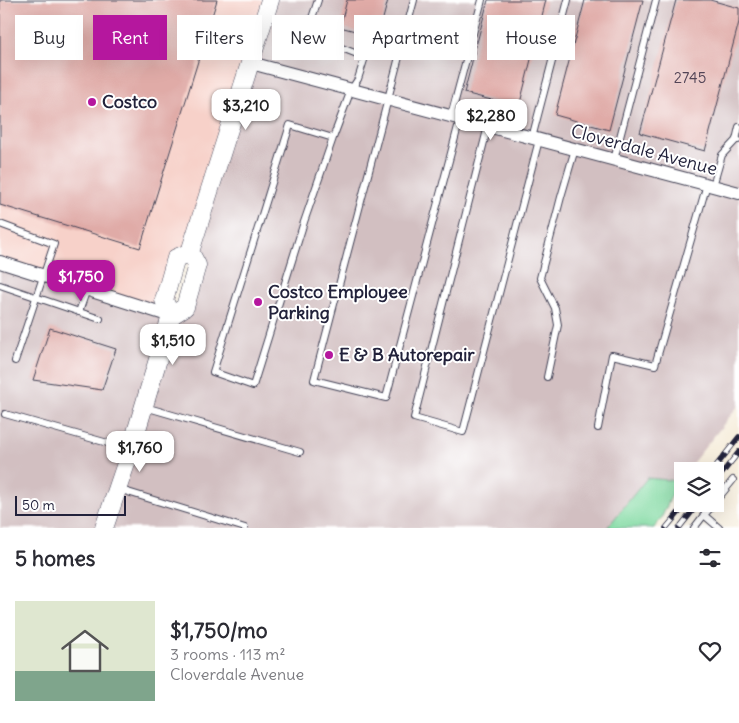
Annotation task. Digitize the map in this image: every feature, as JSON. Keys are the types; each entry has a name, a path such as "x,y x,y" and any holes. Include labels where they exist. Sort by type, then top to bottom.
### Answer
{"street":[{"path":"104,528 131,450 171,316 164,300 176,258 190,252 270,0"},
{"name":"Cloverdale Avenue","path":"251,63 739,193"},
{"path":"0,262 171,316"}],"lane":[{"path":"318,0 308,30 321,40 365,57 358,79 351,90 332,138 304,222 254,386 213,372 290,125 332,138"},
{"path":"414,0 314,380 386,398 456,118 482,0"},
{"path":"488,126 414,418 463,432 536,139 568,0"},
{"path":"614,160 656,0"},
{"path":"598,428 612,355 655,365 710,185 722,155 737,140 739,127"},
{"path":"547,377 558,325 555,308 540,278 575,150"},
{"path":"0,224 54,244 15,361"},
{"path":"0,285 100,319"},
{"path":"80,312 87,290"},
{"path":"144,407 300,452"},
{"path":"5,414 131,450"},
{"path":"724,491 733,480"},
{"path":"117,488 245,528"},
{"path":"694,528 706,512"},
{"path":"704,515 720,528"}],"shaded area":[{"name":"Costco","path":"0,0 270,0 262,25 262,15 177,15 177,60 251,60 190,252 175,258 171,316 0,262"},
{"path":"270,0 739,0 739,405 693,462 674,462 674,481 647,478 607,528 0,528 0,262 171,316 184,307 190,252 251,60 262,60 262,25"}],"green space":[{"path":"647,478 674,481 674,490 661,519 654,528 607,528"}],"building":[{"name":"Costco","path":"0,0 217,0 212,15 177,15 177,60 198,60 140,248 0,205"},
{"path":"347,0 388,0 384,15 354,15 354,31 344,28 343,15"},
{"path":"488,0 546,0 542,15 487,15 487,60 531,60 519,107 464,93 473,60 477,60 477,43"},
{"path":"585,0 643,0 609,130 555,115 569,60 575,60 575,38"},
{"path":"676,0 710,0 739,8 739,22 705,151 640,133"},
{"path":"50,328 116,349 102,390 33,380"}],"railway":[{"path":"719,462 739,437"},
{"path":"724,471 739,452"},
{"path":"666,528 679,512"},
{"path":"679,528 692,512"}],"place":[{"name":"Costco","path":"92,102"},
{"name":"Costco Employee Parking","path":"258,302"},
{"name":"E & B Autorepair","path":"329,355"}]}
